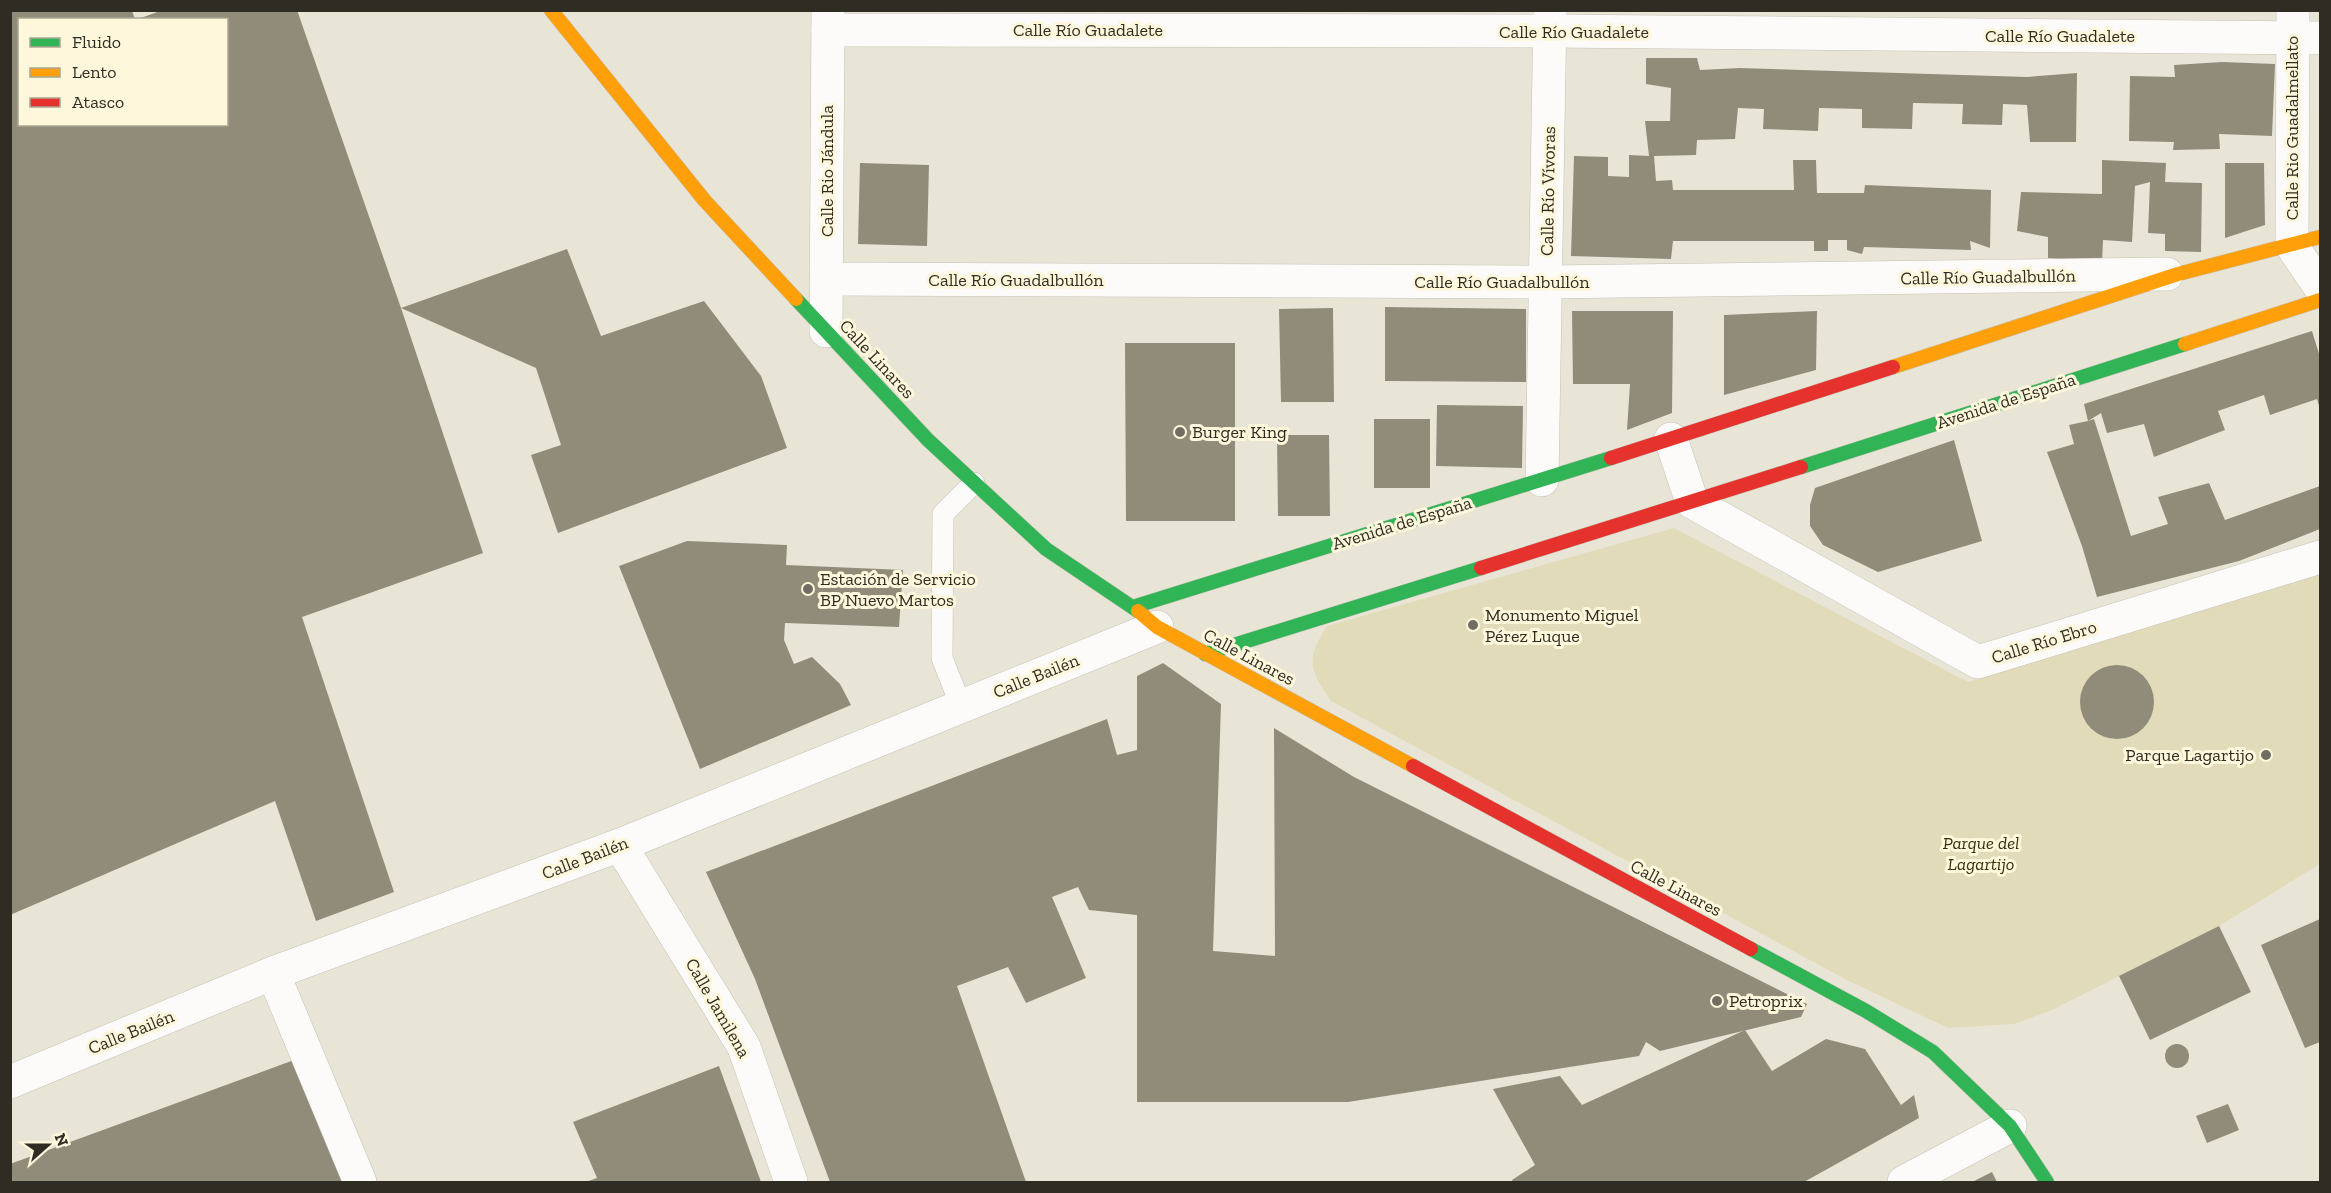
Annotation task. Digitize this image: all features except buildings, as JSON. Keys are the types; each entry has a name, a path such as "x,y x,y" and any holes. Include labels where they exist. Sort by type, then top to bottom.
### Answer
{"street":[{"name":"Calle Linares","path":"551,10 705,201 928,440 1046,549 1145,617 1205,654 1866,1011 1933,1052 2010,1126 2047,1182"},
{"name":"Calle Rio Jándula","path":"826,331 828,20"},
{"name":"Calle Río Guadalete","path":"828,20 1550,21 2302,29"},
{"name":"Calle Río Vívoras","path":"1542,480 1550,21"},
{"name":"Calle Rio Guadalmellato","path":"2302,29 2306,241"},
{"name":"Avenida de España","path":"1145,617 1542,480 2178,274 2306,241"},
{"path":"2306,241 2320,288"},
{"name":"Calle Río Guadalbullón","path":"827,279 1546,282 2178,274"},
{"name":"Avenida de España","path":"1205,654 1692,502 2320,300"},
{"path":"1671,439 1692,502"},
{"name":"Calle Río Ebro","path":"1692,502 1978,662 2320,556"},
{"name":"Calle Bailén","path":"10,1082 273,973 620,845 961,706 1145,617"},
{"name":"Calle Jamilena","path":"620,845 744,1047 791,1182"},
{"path":"273,973 360,1182"},
{"path":"1904,1182 2010,1126"}],"lane":[{"path":"961,706 942,658 943,513 974,483"}],"green space":[{"name":"Parque del Lagartijo","path":"1674,528 1968,682 2320,573 2320,864 2219,926 2052,1010 2014,1024 1948,1028 1847,980 1331,701 1314,672 1315,648 1327,626"}],"traffic: fast":[{"path":"796,299 928,440 1046,549 1138,611"},
{"path":"1801,467 2185,344"},
{"path":"1133,607 1611,458"},
{"path":"1205,654 1481,568"},
{"path":"1751,949 1866,1011 1933,1052 2010,1126 2047,1182"}],"traffic: slow":[{"path":"551,10 705,201 796,299"},
{"path":"1893,367 2178,274 2320,237"},
{"path":"2185,344 2320,300"},
{"path":"1138,611 1157,627 1413,766"}],"traffic: jam":[{"path":"1611,458 1893,367"},
{"path":"1481,568 1801,467"},
{"path":"1413,766 1751,949"}],"place":[{"name":"Burger King","path":"1180,432"},
{"name":"Estación de Servicio BP Nuevo Martos","path":"808,589"},
{"name":"Monumento Miguel Pérez Luque","path":"1473,625"},
{"name":"Parque Lagartijo","path":"2266,755"},
{"name":"Petroprix","path":"1717,1001"}]}
